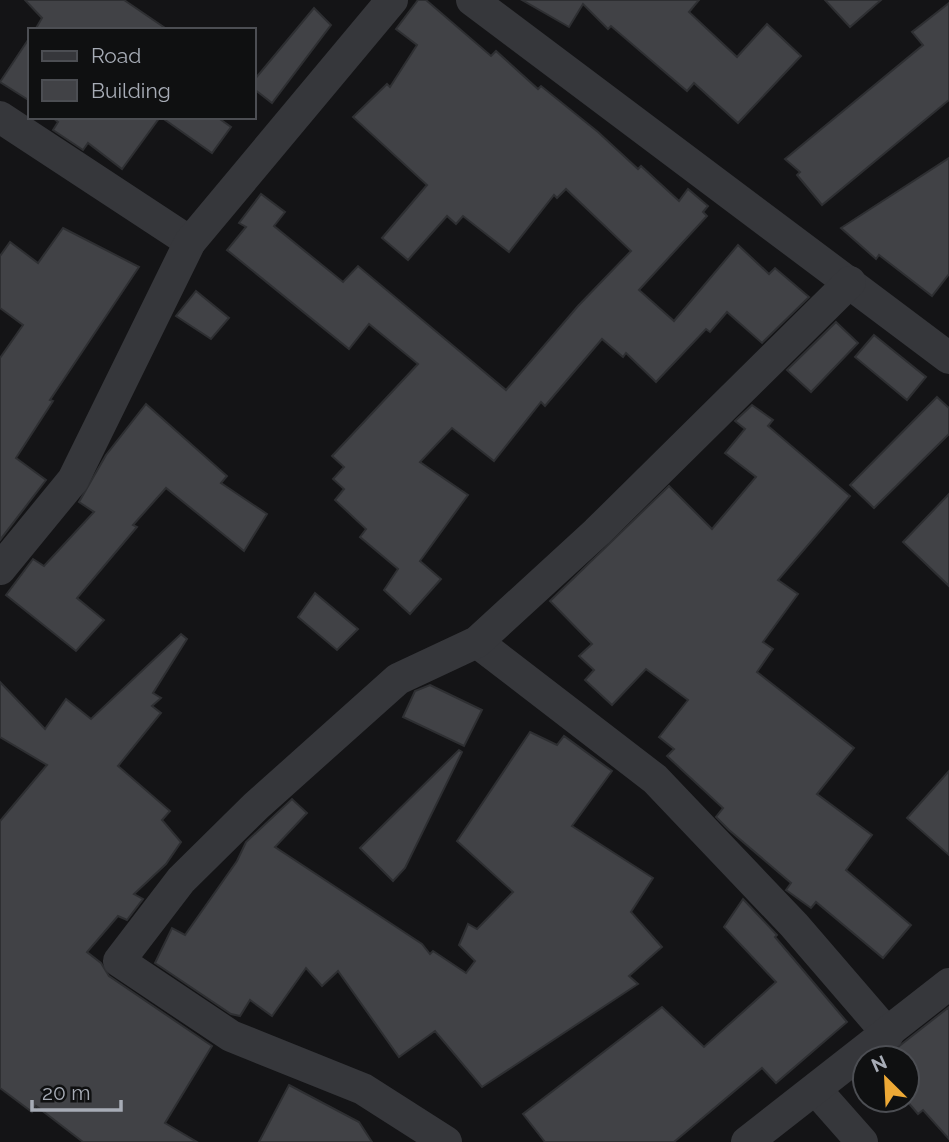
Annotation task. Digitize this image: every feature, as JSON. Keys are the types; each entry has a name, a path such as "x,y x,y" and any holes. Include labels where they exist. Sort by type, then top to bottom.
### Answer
{"street":[{"path":"1,566 73,480 190,242 392,0"},
{"path":"472,0 949,358"},
{"path":"0,117 190,242"},
{"path":"446,1142 363,1089 231,1036 119,961 181,880 266,797 398,679 477,642 597,532 850,282"},
{"path":"477,642 655,779 794,925 888,1034"},
{"path":"747,1142 949,984"},
{"path":"816,1090 862,1142"}],"building":[{"path":"25,0 124,0 165,28 36,28 42,18"},
{"path":"418,0 426,0 491,56 496,51 538,89 541,86 598,132 638,169 641,166 679,201 688,189 708,206 703,212 707,216 639,290 674,321 738,245 769,274 775,268 809,297 762,343 727,312 710,332 706,329 656,382 626,353 623,357 602,339 545,406 541,402 494,461 452,428 420,462 468,495 420,561 441,579 410,614 384,590 398,569 360,537 366,529 335,500 344,489 333,479 344,467 332,456 418,364 369,324 349,349 227,250 246,227 239,223 261,194 285,212 274,226 343,282 358,266 506,390 578,306 631,251 566,189 557,198 554,195 509,252 463,216 456,224 447,216 408,260 382,238 427,185 353,117 387,84 390,87 417,45 396,29"},
{"path":"522,0 699,0 689,12 737,57 767,24 801,56 738,123 694,83 687,91 611,26 608,29 583,4 569,27"},
{"path":"825,0 881,0 850,27"},
{"path":"949,3 949,100 822,205 797,175 800,172 785,159 923,45 912,32"},
{"path":"314,8 331,25 272,103 256,91 256,78"},
{"path":"28,40 28,100 0,82"},
{"path":"54,119 159,119 122,169 88,143 83,150 53,130 58,122"},
{"path":"164,119 220,119 231,127 212,153"},
{"path":"949,158 949,274 932,296 879,255 876,259 841,228"},
{"path":"63,228 139,267 50,400 53,401 16,458 46,480 0,540 0,358 23,325 0,308 0,256 10,242 38,263"},
{"path":"196,291 229,318 211,339 176,316"},
{"path":"836,322 858,343 811,392 787,370"},
{"path":"874,335 926,377 907,400 855,357"},
{"path":"937,397 949,408 949,434 874,508 850,485"},
{"path":"146,404 227,476 221,483 267,514 244,551 166,488 133,525 137,527 77,598 104,620 76,651 6,595 33,559 44,566 94,512 79,502 106,455"},
{"path":"752,405 773,420 768,426 850,496 778,580 798,594 763,642 773,649 757,672 854,748 817,794 872,835 846,870 911,925 883,958 816,902 811,908 786,890 791,883 716,817 723,808 667,756 674,749 659,737 688,700 646,669 612,705 585,680 594,670 579,656 592,644 550,601 669,486 712,529 756,477 725,453 745,429 735,421"},
{"path":"949,494 949,586 903,542"},
{"path":"315,593 358,629 337,650 298,617"},
{"path":"181,634 187,639 153,693 161,698 152,706 161,713 118,766 170,811 162,820 181,842 166,864 134,894 143,899 127,920 118,916 87,952 101,963 109,976 212,1046 165,1123 197,1142 83,1142 36,1106 32,1112 0,1088 0,821 47,765 0,737 0,682 45,729 66,699 91,719"},
{"path":"430,685 482,710 464,746 403,717 415,691"},
{"path":"530,732 557,745 564,736 612,771 572,826 653,878 631,912 662,947 629,976 638,984 482,1087 435,1031 399,1057 338,971 322,986 306,968 272,1016 250,1000 240,1016 231,1014 155,963 172,928 185,935 237,861 246,842 292,799 307,813 275,847 422,944 430,954 433,951 466,973 475,961 459,945 468,924 477,929 513,892 457,841"},
{"path":"459,750 462,752 405,868 393,881 360,848"},
{"path":"949,771 949,855 907,818"},
{"path":"743,899 777,935 775,937 847,1022 776,1083 762,1068 674,1142 545,1142 523,1114 662,1007 704,1047 776,982 724,927"},
{"path":"949,1007 949,1139 923,1110 921,1112 921,1044 902,1044"},
{"path":"289,1085 359,1122 372,1142 259,1142"}]}
